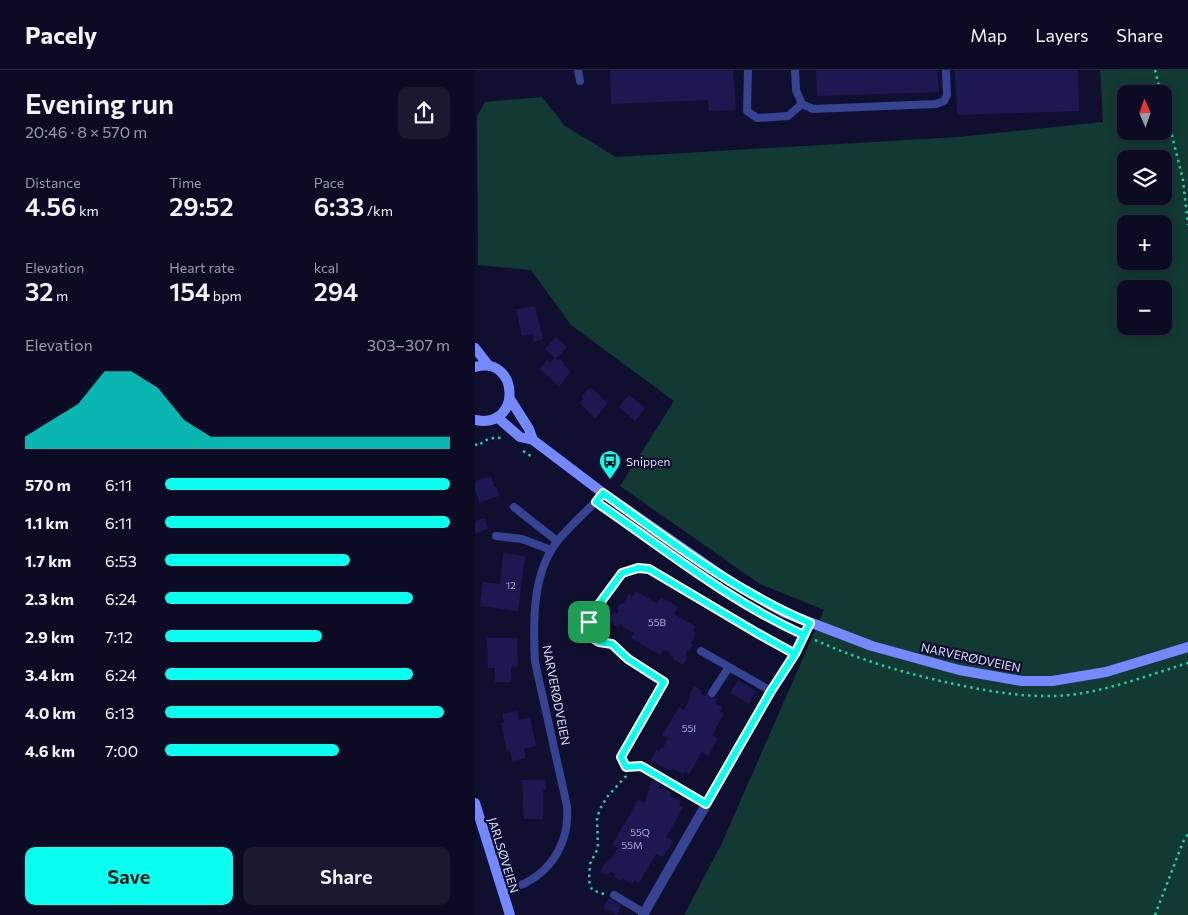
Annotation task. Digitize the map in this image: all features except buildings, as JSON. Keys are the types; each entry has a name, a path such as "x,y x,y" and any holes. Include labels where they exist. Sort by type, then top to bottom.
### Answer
{"main road":[{"name":"NARVERØDVEIEN","path":"475,348 489,366 497,369 508,382 510,399 529,429 533,440"},
{"path":"475,367 489,366"},
{"path":"477,423 497,417 505,409 510,399"},
{"name":"NARVERØDVEIEN","path":"497,417 520,437 533,440 603,493 731,582 783,612 872,646 959,670 1021,681 1052,681 1106,672 1188,647"},
{"name":"JARLSØVEIEN","path":"475,803 510,915"}],"street":[{"path":"643,914 771,691 795,654 810,623"}],"lane":[{"path":"578,70 580,81"},
{"path":"748,70 747,111 757,118 788,116 801,104"},
{"path":"795,70 796,90 801,104 813,109 936,104 944,101 947,95 946,70"},
{"name":"NARVERØDVEIEN","path":"502,890 520,886 549,866 560,849 566,831 567,806 535,662 534,640 537,594 551,550 573,523 587,512 603,493"},
{"path":"514,507 557,541"},
{"path":"496,536 522,539 551,550"},
{"path":"665,577 705,603 795,654"},
{"path":"701,651 771,691"},
{"path":"713,693 729,667"},
{"path":"614,895 643,914"}],"path":[{"path":"1155,70 1159,85"},
{"path":"1173,139 1183,180 1188,225"},
{"path":"475,444 478,446 484,440 493,438 504,439"},
{"path":"519,448 534,458"},
{"path":"614,895 600,894 592,890 589,881 590,864 598,848 597,818 600,808 607,797 626,776 626,767 621,757 664,682 628,659 612,644 599,642 594,639 591,635 589,622 591,615 622,573 638,568 649,569 665,577"},
{"path":"804,635 842,652 910,674 991,692 1035,697 1100,690 1188,663"},
{"path":"626,767 641,766 706,804"},
{"path":"1155,915 1183,842 1188,834"}],"green space":[{"path":"1100,70 1188,70 1188,915 684,915 722,843 824,610 760,584 620,486 674,401 571,325 531,270 478,265 477,116 485,102 542,97 565,126 616,157 958,137 1103,122"}],"place":[{"name":"Snippen","path":"610,480"}],"route":[{"path":"589,622 591,615 622,573 638,568 649,569 665,577 697,598 795,654 804,635 732,596 596,502 603,493 731,582 783,612 810,623 795,654 771,691 706,804 641,766 626,767 621,757 664,682 628,659 612,644 599,642 594,639 591,635 589,622"}]}
